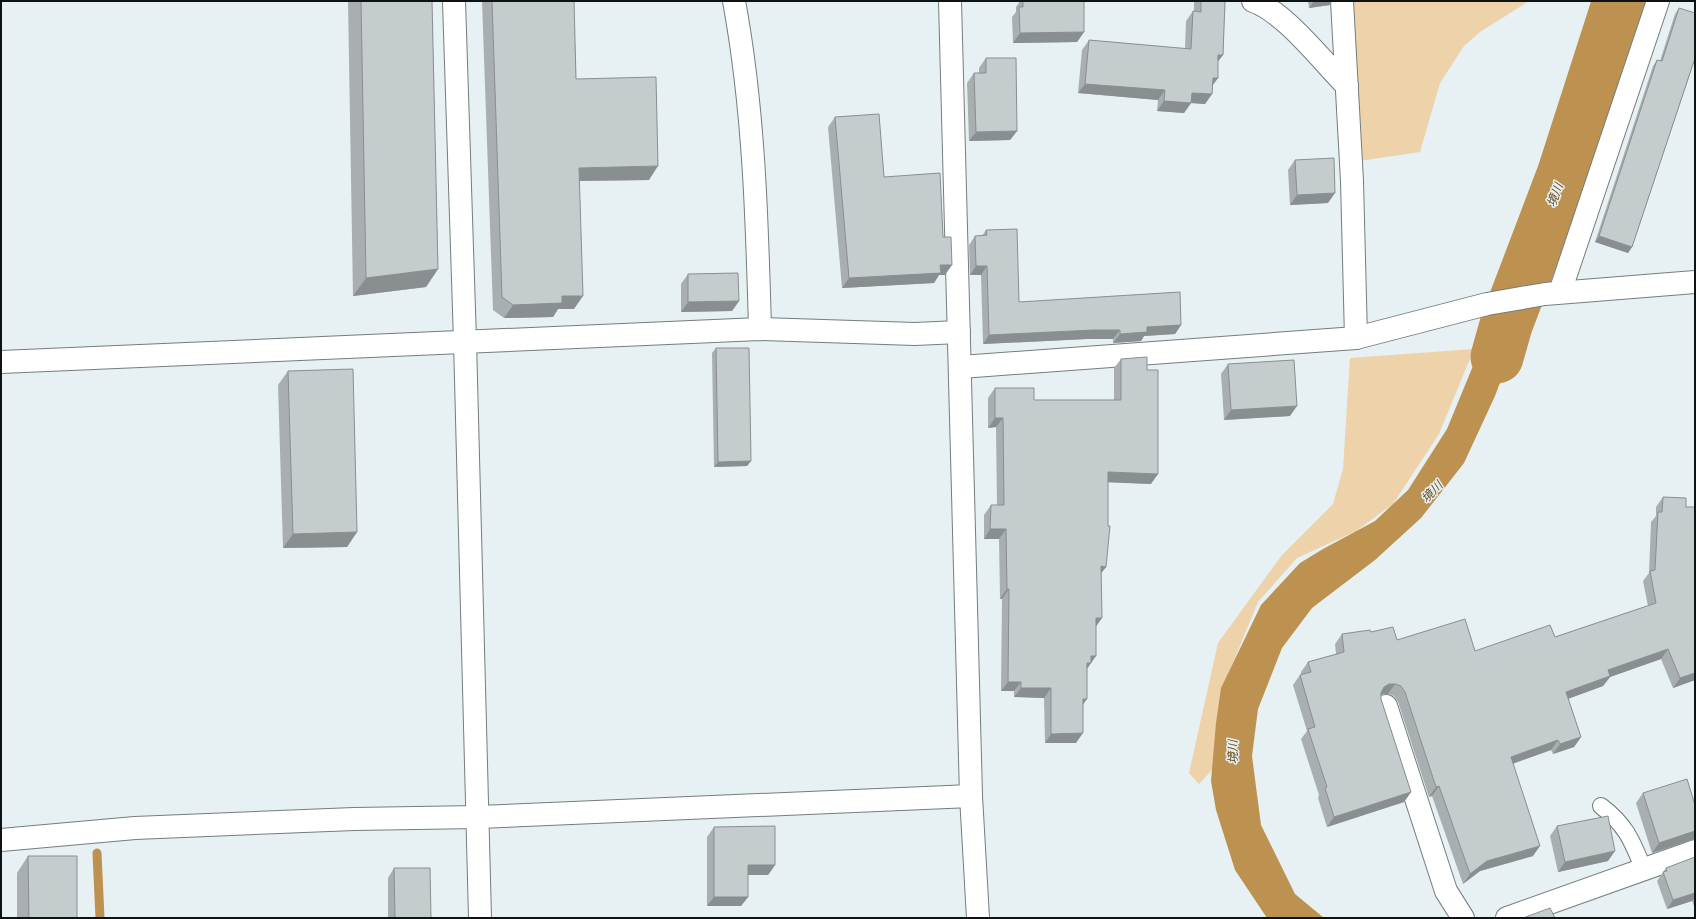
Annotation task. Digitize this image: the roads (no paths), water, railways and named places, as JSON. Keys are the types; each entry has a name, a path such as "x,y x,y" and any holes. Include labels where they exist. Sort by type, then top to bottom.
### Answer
{"street":[{"path":"454,1 465,341 480,918"},
{"path":"734,1 742,42 756,197 760,329"},
{"path":"950,1 972,796 978,918"},
{"path":"1253,1 1261,4 1283,20 1347,86"},
{"path":"1342,1 1352,181 1356,338"},
{"path":"1552,293 1658,1"},
{"path":"961,367 1356,338 1487,304 1552,293 1695,282"},
{"path":"1,362 760,329 915,334 959,332"},
{"path":"1386,706 1446,891 1463,918"},
{"path":"1,840 143,828 354,819 478,817 972,796"},
{"path":"1507,918 1695,851"}],"lane":[{"path":"1601,806 1617,819 1630,836 1644,870"}],"water":[{"path":"1531,300 1495,396 1464,463 1421,518 1375,560 1312,608 1282,648 1258,709 1252,756 1261,825 1295,894 1324,918 1267,918 1235,870 1216,810 1211,781 1216,723 1221,688 1261,605 1300,563 1375,521 1408,490 1447,429 1482,344 1492,307"}],"waterway":[{"name":"境川","path":"1497,357 1506,325 1563,175 1619,1"},
{"path":"97,853 100,918"}]}
